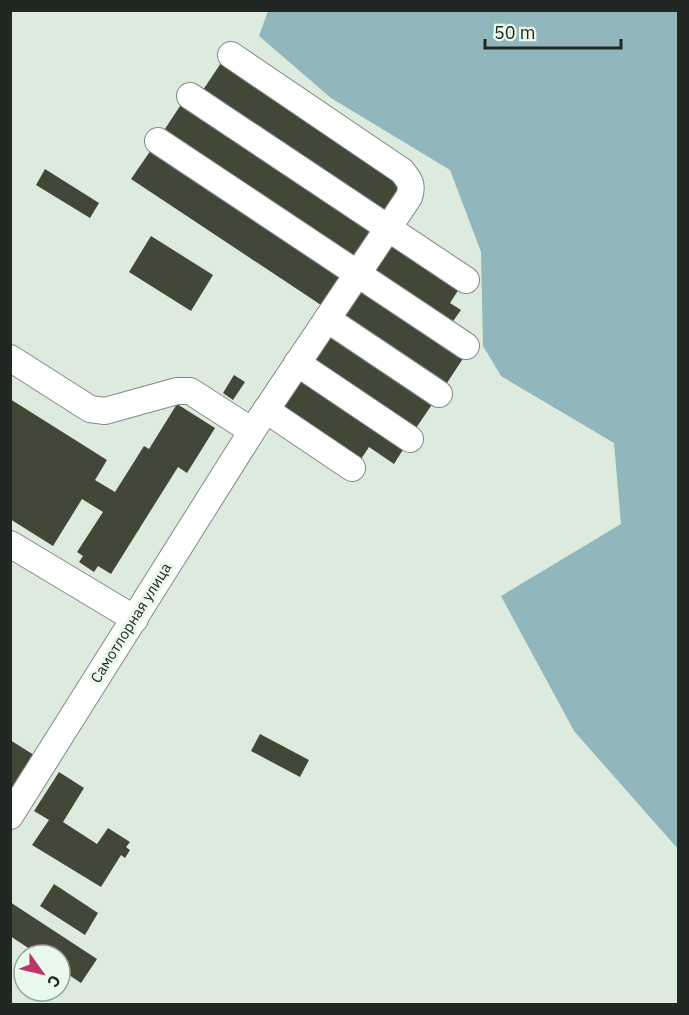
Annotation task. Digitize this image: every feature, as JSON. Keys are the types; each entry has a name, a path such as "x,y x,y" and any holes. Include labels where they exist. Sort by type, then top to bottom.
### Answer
{"street":[{"name":"Самотлорная улица","path":"10,816 252,431 409,197 412,188 409,179 402,171 231,55"},
{"path":"190,96 466,280"},
{"path":"158,141 466,346"},
{"path":"327,320 439,393"},
{"path":"10,358 90,409 105,411 177,391 190,391 252,431"},
{"path":"297,363 410,439"},
{"path":"266,410 352,468"},
{"path":"10,544 135,619"}],"water":[{"path":"268,11 678,11 678,849 574,731 501,596 621,524 614,443 501,376 483,346 481,252 450,170 331,98 259,36"}],"building":[{"path":"221,63 401,184 382,213 201,93"},
{"path":"182,103 377,234 358,262 163,132"},
{"path":"151,150 347,279 327,309 131,179"},
{"path":"45,169 99,203 90,218 36,185"},
{"path":"151,236 213,275 191,311 129,272"},
{"path":"388,243 459,289 450,303 461,310 451,324 370,271"},
{"path":"360,288 464,357 445,386 341,317"},
{"path":"330,334 433,403 414,431 311,362"},
{"path":"234,375 245,382 233,400 223,393"},
{"path":"300,379 404,448 394,464 369,447 359,462 279,410"},
{"path":"10,399 107,460 95,480 115,492 144,446 149,449 177,404 215,428 187,473 178,467 111,574 98,566 94,572 79,562 83,556 77,552 103,512 82,499 53,546 10,519"},
{"path":"260,734 309,760 300,777 251,751"},
{"path":"10,740 34,755 10,792"},
{"path":"59,772 84,788 63,822 97,844 108,828 130,842 126,847 130,850 125,858 121,855 101,887 32,845 49,820 34,811"},
{"path":"54,884 98,913 85,935 40,906"},
{"path":"10,902 97,959 81,983 72,977 72,943 21,943 10,936"}]}
